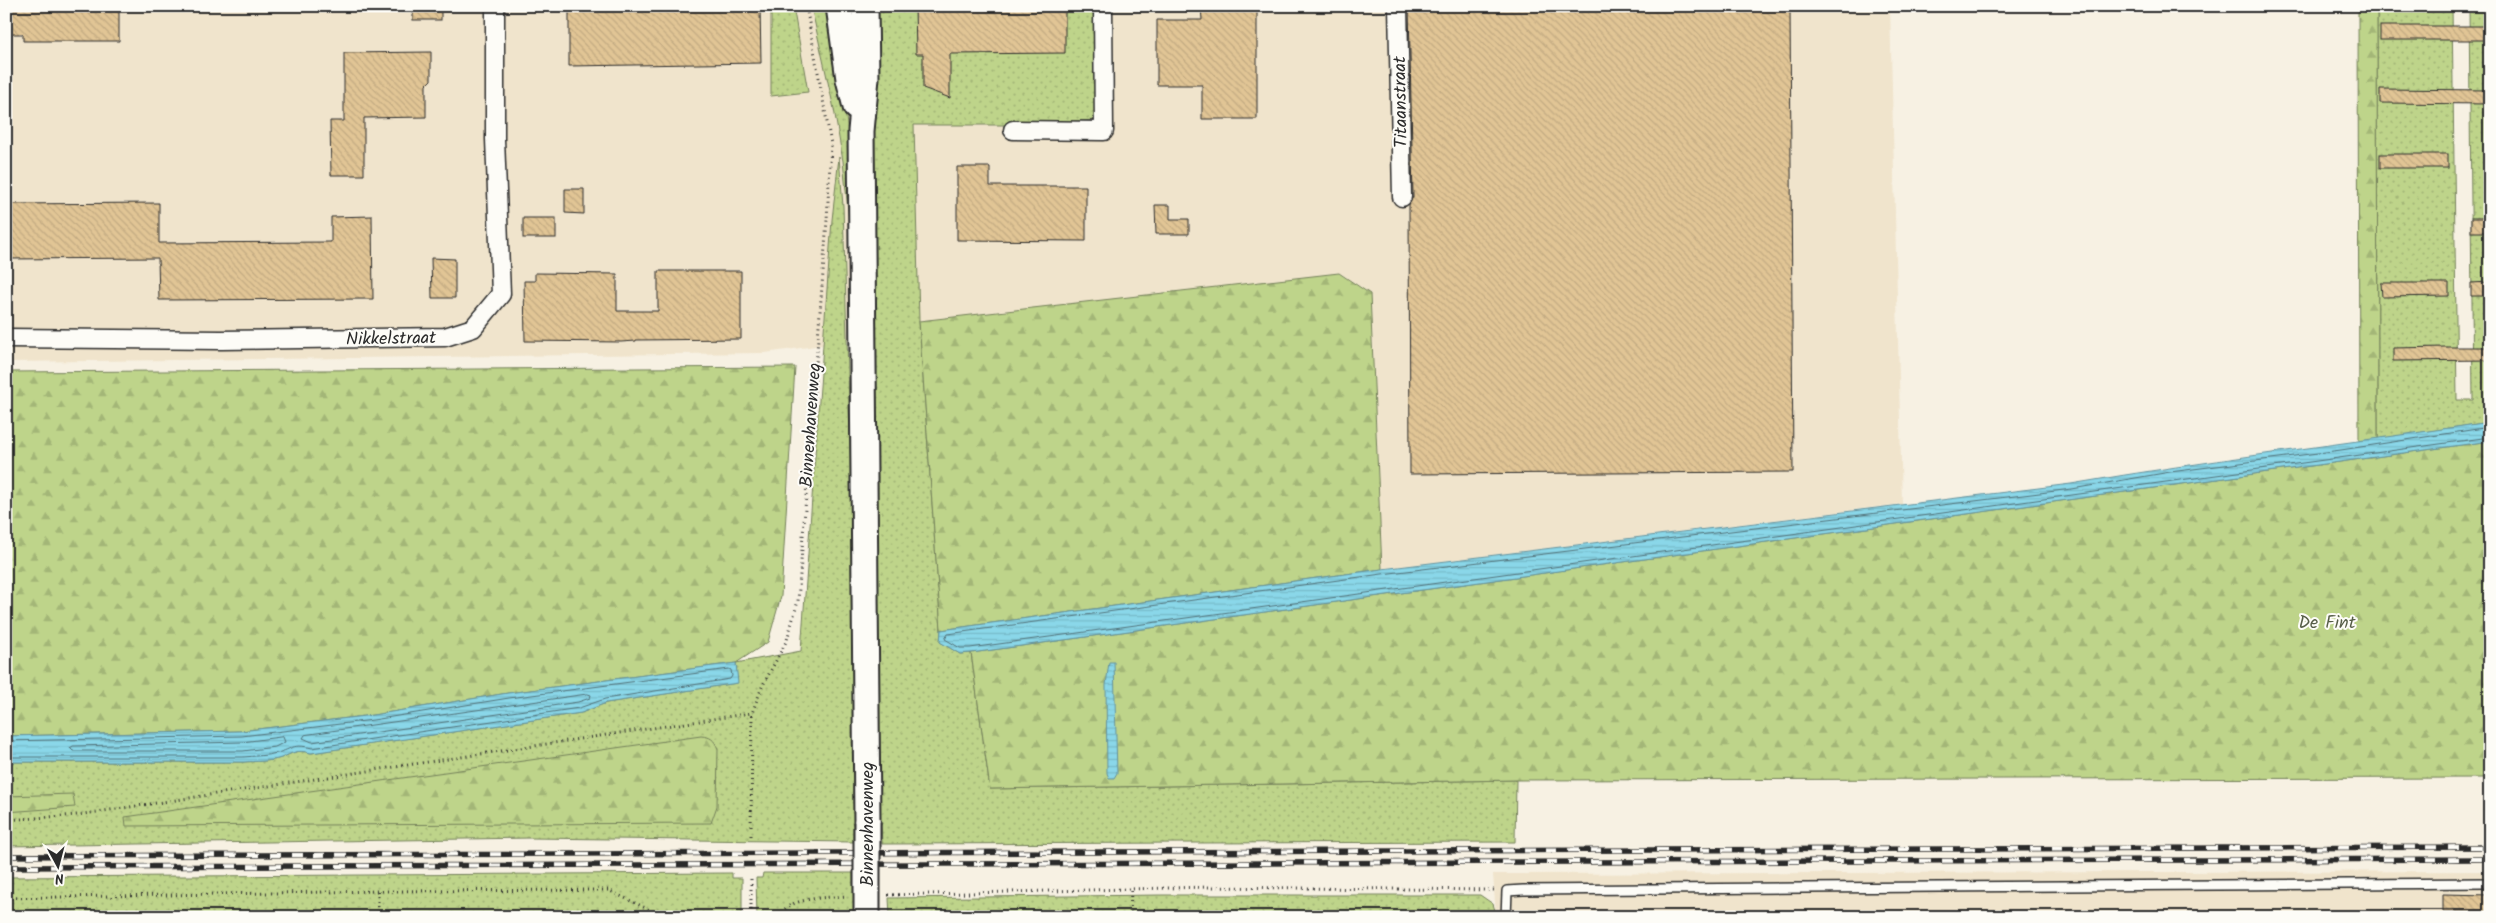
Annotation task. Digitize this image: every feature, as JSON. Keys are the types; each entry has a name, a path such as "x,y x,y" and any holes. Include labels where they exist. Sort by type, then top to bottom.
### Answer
{"main road":[{"name":"Binnenhavenweg","path":"839,6 849,79 861,130"},
{"name":"Binnenhavenweg","path":"861,906 867,822 861,130 866,78 865,6"}],"street":[{"name":"Nikkelstraat","path":"6,338 221,340 445,337 473,328 501,294 495,139 495,6"},
{"path":"1013,130 1104,131 1104,6"},
{"name":"Titaanstraat","path":"1398,6 1402,197"}],"lane":[{"path":"1506,917 1507,891 2490,883"}],"path":[{"name":"Binnenhavenweg","path":"751,836 752,713 762,687 787,640 798,601 830,150 828,121 806,6"},
{"path":"6,820 77,815 752,713"},
{"path":"751,879 751,917"},
{"path":"881,895 1131,889 1452,888 1507,891"},
{"path":"1130,917 1131,889"},
{"path":"6,898 378,891 608,890 656,913 705,914 713,917"},
{"path":"378,891 378,917"},
{"path":"778,917 782,911 797,903 861,906"}],"shaded area":[{"path":"6,6 1890,6 1902,504 1382,569 1370,294 1339,273 765,353 6,362"},
{"path":"2490,871 2490,917 1496,917 1493,874"}],"green space":[{"path":"771,6 793,6 808,92 771,96"},
{"path":"811,6 832,6 848,133 850,231 843,161 834,109"},
{"path":"873,6 1096,6 1096,120 1008,125 914,125 919,321 941,630 940,642 960,654 971,653 990,789 1516,780 1515,842 882,844 881,822 879,822"},
{"path":"2358,6 2377,6 2378,439 2359,442"},
{"path":"2377,6 2452,6 2457,400 2473,400 2469,6 2490,6 2490,422 2378,439"},
{"path":"839,157 843,206 856,638 856,821 853,822 853,842 531,838 6,846 6,762 244,762 272,760 298,752 311,753 581,713 606,703 737,683 736,663 801,651 832,220"},
{"path":"1339,273 1370,294 1382,569 941,630 919,321"},
{"path":"795,367 781,596 768,642 736,663 508,693 373,715 241,731 6,736 6,372"},
{"name":"De Fint","path":"2490,441 2490,778 1516,780 990,789 971,653"},
{"path":"701,736 712,739 718,749 717,806 711,823 126,826 125,817"},
{"path":"73,794 75,807 6,812 6,796"},
{"path":"732,873 732,878 742,878 742,917 6,917 6,877"},
{"path":"763,873 853,873 854,917 757,917 756,878 762,878"},
{"path":"1162,895 1480,895 1493,904 1497,917 890,917 889,898"}],"water":[{"path":"2490,422 2490,441 971,653 960,654 940,642 941,630 1382,569 2071,484 2228,459"},
{"path":"1109,662 1114,662 1117,773 1114,778 1109,778 1107,773 1106,685"},
{"path":"736,663 738,683 606,703 581,713 311,753 298,752 272,760 244,762 6,762 6,736 241,731 373,715 508,693"}],"building":[{"path":"6,6 119,6 119,41 23,41 23,34 6,34"},
{"path":"413,6 441,6 441,20 413,20"},
{"path":"569,6 760,6 761,63 569,66"},
{"path":"915,6 1065,6 1065,53 950,54 950,98 923,88 923,54 916,54"},
{"path":"1201,6 1257,6 1257,119 1202,119 1202,85 1157,85 1157,20 1202,20"},
{"path":"1409,6 1790,6 1793,472 1410,474 1409,204 1413,197"},
{"path":"2380,26 2490,26 2490,40 2380,40"},
{"path":"431,52 431,80 426,85 426,117 364,118 364,175 331,175 330,121 344,121 344,53"},
{"path":"2380,89 2490,90 2490,104 2380,103"},
{"path":"2380,154 2448,154 2448,168 2380,168"},
{"path":"957,167 990,167 990,186 1086,186 1086,241 957,240"},
{"path":"565,189 584,189 584,214 565,213"},
{"path":"159,203 159,243 331,242 331,217 372,216 373,299 159,300 158,258 6,259 6,204"},
{"path":"1155,205 1170,205 1170,219 1189,219 1189,234 1156,234"},
{"path":"523,218 556,218 556,238 523,238"},
{"path":"2471,218 2490,218 2490,232 2471,232"},
{"path":"431,258 455,259 455,298 432,298"},
{"path":"658,271 741,271 741,339 636,340 621,342 525,341 524,281 535,281 535,273 617,274 617,311 658,311"},
{"path":"2490,282 2490,296 2471,296 2471,283"},
{"path":"2381,283 2449,283 2449,296 2382,297"},
{"path":"2490,347 2490,360 2393,361 2393,348"},
{"path":"2443,894 2490,895 2490,912 2443,912"}],"railway":[{"path":"6,856 2490,847"},
{"path":"6,867 2490,859"}]}
